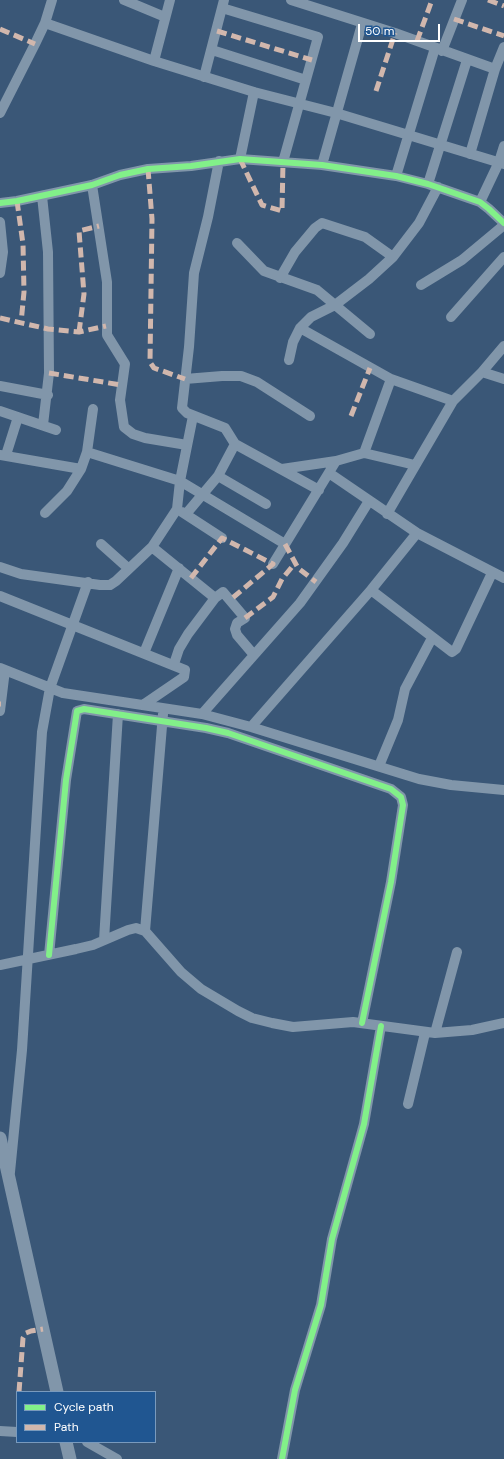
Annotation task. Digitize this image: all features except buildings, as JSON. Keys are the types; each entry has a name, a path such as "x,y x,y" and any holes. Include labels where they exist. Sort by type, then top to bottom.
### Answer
{"street":[{"path":"0,113 45,23 52,0"},
{"path":"124,0 165,17"},
{"path":"154,61 170,0"},
{"path":"291,0 495,69"},
{"path":"396,176 439,50 462,0"},
{"path":"204,77 223,4 317,36 318,39 283,162"},
{"path":"45,23 204,77 254,92 336,113 440,146 501,163"},
{"path":"322,165 362,24"},
{"path":"470,154 495,69 504,47"},
{"path":"212,50 306,80"},
{"path":"289,360 293,342 300,328 311,317 335,305 369,279 393,257 419,223 433,185 440,146 467,60"},
{"path":"240,159 254,92"},
{"path":"480,202 501,163 504,146"},
{"path":"0,203 92,185 140,170 191,166 240,159 322,165 396,176 433,185 480,202 490,209 504,224 462,260 421,286"},
{"path":"219,161 208,217 194,273 182,408 193,416 225,428 235,444 319,490"},
{"path":"92,185 107,282 107,334 125,364 120,400 124,427 133,434 145,438 187,444"},
{"path":"42,196 48,252 48,395 43,426"},
{"path":"0,222 3,252 0,274"},
{"path":"280,278 295,252 315,228 322,223 365,237 393,257"},
{"path":"237,243 259,267 280,278 311,287 321,292 370,334"},
{"path":"451,317 504,257"},
{"path":"300,328 391,379 452,401"},
{"path":"387,514 452,401 482,372 504,346"},
{"path":"482,372 504,379"},
{"path":"185,379 241,376 257,382 310,416"},
{"path":"364,453 391,379"},
{"path":"0,386 48,395"},
{"path":"45,513 67,491 81,469 87,452 93,409"},
{"path":"0,412 56,430"},
{"path":"182,512 180,481 193,416"},
{"path":"18,417 3,455 81,469"},
{"path":"0,567 21,574 110,585 152,548 182,512 204,494 218,476 235,444"},
{"path":"87,452 180,481 204,494 285,544"},
{"path":"282,469 336,461 364,453 415,465"},
{"path":"273,564 336,461"},
{"path":"329,473 387,514 417,533 504,578"},
{"path":"218,476 266,504"},
{"path":"202,714 316,582 370,501"},
{"path":"182,512 222,538"},
{"path":"251,727 371,590 417,533"},
{"path":"101,544 129,569"},
{"path":"152,548 215,598"},
{"path":"144,653 179,568"},
{"path":"371,590 432,638 450,651 454,651 492,573"},
{"path":"9,1182 22,1050 40,754 50,688 71,625 88,582"},
{"path":"174,664 185,638 215,598 224,592 245,618 237,623 235,629 237,635 254,655"},
{"path":"0,596 174,664 185,670 184,677 143,705"},
{"path":"379,766 398,720 404,689 432,638"},
{"path":"0,712 3,669 71,695 202,714 251,727 419,779 504,790"},
{"path":"145,931 164,708"},
{"path":"49,955 65,795 77,712 84,709 163,720 228,733 391,789 402,797 403,805 391,882 362,1022"},
{"path":"104,940 118,714"},
{"path":"0,965 76,949 104,940 132,928 145,931 181,972 201,988 252,1018 293,1026 362,1022 425,1033 472,1030 504,1022"},
{"path":"435,1033 456,952"},
{"path":"282,1459 295,1390 321,1305 332,1239 364,1124 381,1026"},
{"path":"408,1104 425,1033"},
{"path":"0,1138 57,1391"},
{"path":"0,1431 16,1432"},
{"path":"66,1443 70,1459"},
{"path":"89,1443 117,1459"}],"marked path":[{"path":"417,41 432,0"},
{"path":"488,0 504,6"},
{"path":"454,19 504,36"},
{"path":"0,29 35,44"},
{"path":"217,31 312,60"},
{"path":"376,91 395,33"},
{"path":"240,159 262,205 282,211 283,162"},
{"path":"148,169 152,219 150,362 154,368 185,379"},
{"path":"17,201 23,244 24,292 21,323"},
{"path":"79,332 84,294 79,231 99,226"},
{"path":"0,318 48,329 79,332 106,326"},
{"path":"351,416 370,368"},
{"path":"49,373 121,385"},
{"path":"191,578 222,538 273,564 230,600"},
{"path":"285,544 298,568 316,582"},
{"path":"245,618 273,597 282,579 296,562"},
{"path":"19,1391 23,1338 26,1333 43,1329"}],"cycle path":[{"path":"0,203 17,201 92,185 120,175 148,169 191,166 240,159 322,165 396,176 428,184 480,202 504,223"},
{"path":"49,955 66,780 77,711 84,709 206,728 228,733 391,789 401,797 403,805 391,882 362,1023"},
{"path":"282,1459 295,1390 321,1305 332,1239 364,1124 381,1026"}]}
